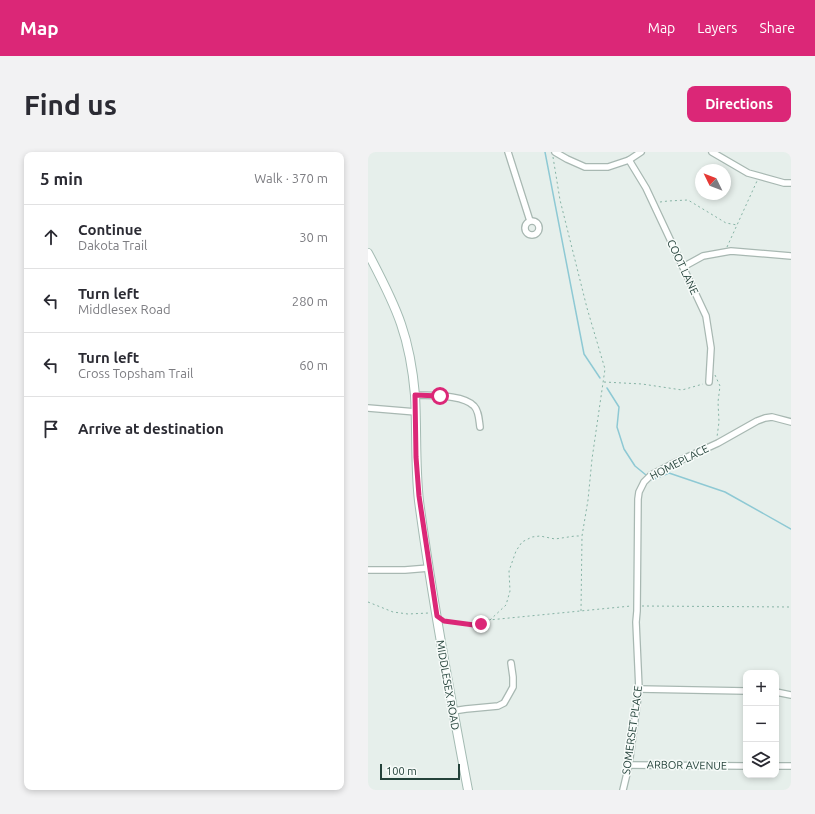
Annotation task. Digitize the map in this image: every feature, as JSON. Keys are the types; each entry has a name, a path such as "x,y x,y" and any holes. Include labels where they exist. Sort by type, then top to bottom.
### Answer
{"main road":[{"name":"MIDDLESEX ROAD","path":"368,253 381,277 401,323 407,346 415,395 416,457 419,496 429,568 468,790"}],"street":[{"path":"508,152 530,221"},
{"path":"554,152 567,160 585,167 608,167 629,160 641,152"},
{"path":"712,152 748,173 784,183 791,183"},
{"name":"COOT LANE","path":"629,160 646,188 706,316 711,348 709,382"},
{"path":"683,267 703,256 731,251 791,256"},
{"path":"415,395 440,396 464,400 474,405 479,415 480,427"},
{"path":"368,408 416,412"},
{"name":"HOMEPLACE","path":"636,622 638,499 639,492 644,482 651,475 757,421 772,417 791,422"},
{"path":"368,570 405,570 429,568"},
{"name":"SOMERSET PLACE","path":"623,790 629,764 639,689 636,622"},
{"path":"453,711 498,706 504,703 512,687 513,677 511,663"},
{"path":"639,689 743,692"},
{"path":"779,693 791,695"},
{"name":"ARBOR AVENUE","path":"629,764 743,766"},
{"path":"779,766 791,766"}],"path":[{"path":"554,152 560,200 587,308 605,369 582,536 580,611"},
{"path":"725,252 759,176"},
{"path":"654,205 668,201 688,200 726,223 737,225"},
{"path":"714,371 720,386 716,443"},
{"path":"603,382 642,384 682,390 709,382"},
{"path":"368,602 393,612 408,614 432,613 444,621 474,625 481,624 489,620 506,605 510,591 508,571 516,551 522,542 532,537 540,536 555,539 582,536"}],"waterway":[{"path":"545,152 584,354 600,378"},
{"path":"607,388 619,407 617,427 624,449 635,466 646,475"},
{"path":"652,480 669,473 725,492 791,529"}],"route":[{"path":"440,396 415,395 416,457 419,496 437,616 444,621 474,625 481,624"}]}
